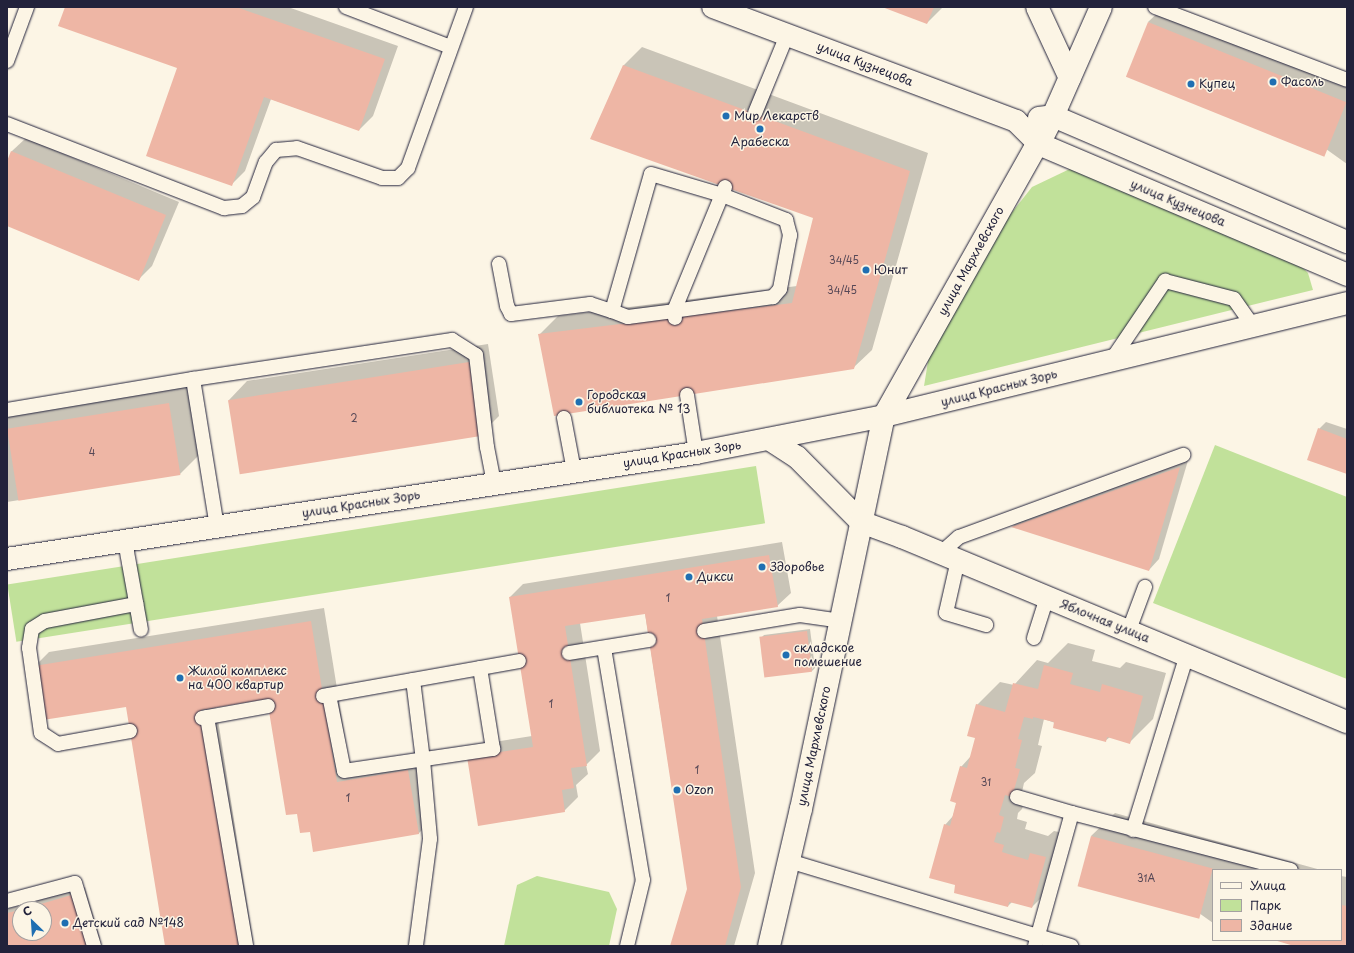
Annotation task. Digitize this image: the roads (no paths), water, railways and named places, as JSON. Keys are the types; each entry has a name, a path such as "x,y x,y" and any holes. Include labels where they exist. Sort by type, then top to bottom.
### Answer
{"street":[{"name":"улица Кузнецова","path":"713,7 1016,121 1039,144 1347,275"},
{"path":"1038,7 1070,78"},
{"name":"улица Мархлевского","path":"769,946 789,861 884,416 1039,144 1053,116 1101,7"},
{"name":"улица Кузнецова","path":"1016,121 1053,116"},
{"path":"1053,116 1347,242"},
{"name":"улица Красных Зорь","path":"7,559 696,453 884,416 1347,303"},
{"path":"769,439 797,457 861,522"},
{"name":"Яблочная улица","path":"861,522 949,556 1129,630 1347,722"}],"lane":[{"path":"7,61 27,7"},
{"path":"346,7 451,47"},
{"path":"7,124 224,208 242,206 253,197 266,162 276,150 297,148 382,178 398,178 408,168 466,7"},
{"path":"1155,7 1347,80"},
{"path":"755,113 787,35"},
{"path":"500,264 507,306 511,314 590,304 628,317 675,315 774,297 780,289 790,235 786,220 724,191 651,174 612,311"},
{"path":"675,315 724,191"},
{"path":"1111,361 1165,280 1234,299 1253,326"},
{"path":"7,410 193,379 452,340 476,355 487,447 494,484"},
{"path":"193,379 216,527"},
{"path":"687,395 696,453"},
{"path":"564,418 574,471"},
{"path":"986,625 946,613 949,556 959,537 1183,455"},
{"path":"125,541 141,630"},
{"path":"1129,630 1145,587"},
{"path":"1034,638 1047,597"},
{"path":"130,731 58,744 41,733 28,648 32,629 45,621 136,604"},
{"path":"704,631 800,615 841,621"},
{"path":"569,653 649,640"},
{"path":"604,648 643,880 627,946"},
{"path":"1133,830 1188,655"},
{"path":"480,668 492,749 344,771 326,696 413,680 519,661"},
{"path":"413,680 423,760 430,839 414,946"},
{"path":"246,946 204,718 268,706"},
{"path":"1017,797 1133,830 1287,869"},
{"path":"1037,941 1072,813"},
{"path":"789,861 1037,941 1071,946"},
{"path":"7,901 75,883 94,946"}],"place":[{"name":"Фасоль","path":"1273,82"},
{"name":"Купец","path":"1191,84"},
{"name":"Мир Лекарств","path":"726,116"},
{"name":"Арабеска","path":"760,129"},
{"name":"Юнит","path":"866,270"},
{"name":"Городская библиотека № 13","path":"579,402"},
{"name":"Здоровье","path":"762,567"},
{"name":"Дикси","path":"689,577"},
{"name":"складское помешение","path":"786,655"},
{"name":"Жилой комплекс на 400 квартир","path":"180,678"},
{"name":"Ozon","path":"677,790"},
{"name":"Детский сад №148","path":"65,923"}]}
